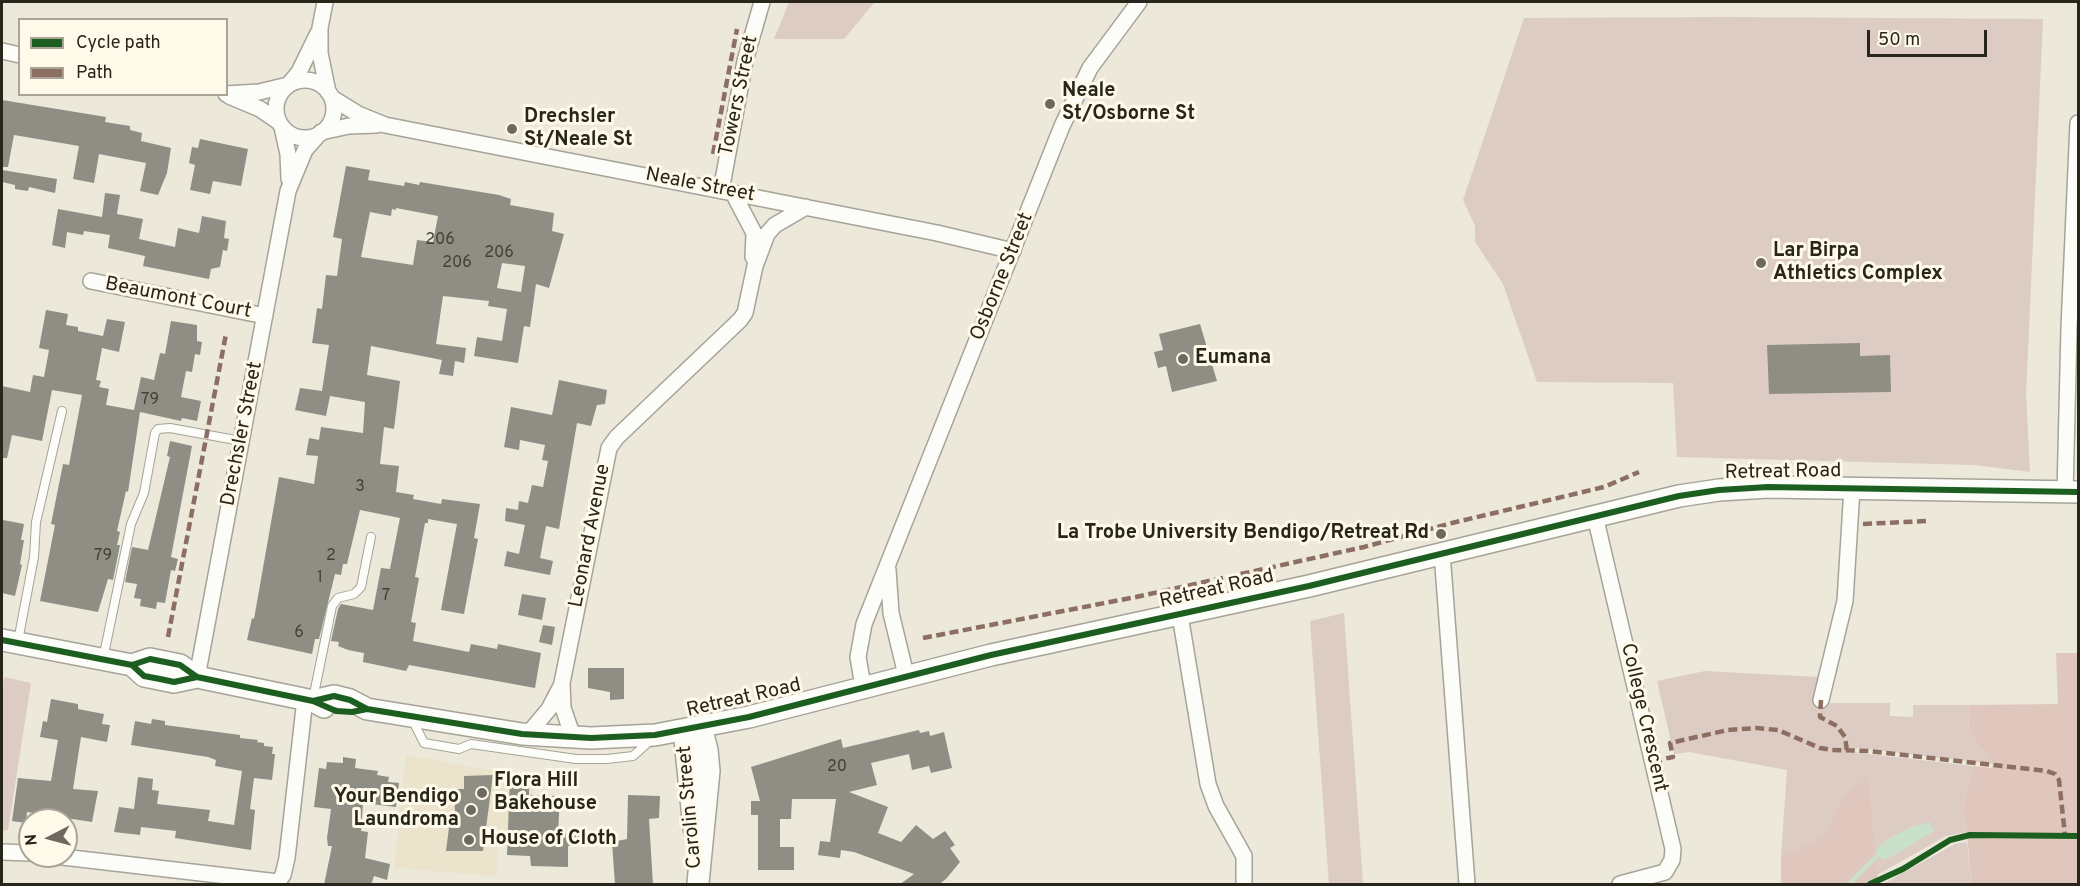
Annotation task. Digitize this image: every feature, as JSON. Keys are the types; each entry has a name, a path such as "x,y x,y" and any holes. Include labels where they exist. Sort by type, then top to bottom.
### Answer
{"street":[{"path":"228,95 260,109 288,132 304,138 320,133 333,114 321,64 320,28 325,2"},
{"name":"Towers Street","path":"727,192 745,61 762,2"},
{"name":"Osborne Street","path":"863,686 858,657 859,641 1075,97 1109,40 1140,2"},
{"path":"280,124 276,103 279,95 299,72 320,28"},
{"path":"2,51 18,54"},
{"path":"228,94 259,92 307,80 322,86 330,95"},
{"name":"Neale Street","path":"330,95 347,109 385,125 976,240 1013,251"},
{"path":"2072,492 2079,123"},
{"name":"Drechsler Street","path":"197,677 288,191 288,154 280,124"},
{"name":"Neale Street","path":"320,133 349,126 385,125"},
{"name":"Drechsler Street","path":"288,191 305,150 320,133"},
{"name":"Leonard Avenue","path":"727,192 754,233 752,260 755,266"},
{"name":"Leonard Avenue","path":"573,737 563,708 562,683 609,448 617,437 740,320 745,313 755,266 770,231 806,207"},
{"name":"Beaumont Court","path":"91,281 265,316"},
{"path":"1821,699 1845,601 1852,488"},
{"name":"Retreat Road","path":"10,642 132,665 144,676 174,682 197,677 309,700 340,711 367,709 528,734 573,737 655,735 692,729 906,675 1180,615 1679,496 1719,490 1852,488 2072,492"},
{"name":"College Crescent","path":"1595,516 1673,849 1672,860 1665,872 1620,885"},
{"path":"1442,553 1467,885"},
{"name":"Osborne Street","path":"888,564 891,613 906,675"},
{"path":"1180,615 1208,784 1216,807 1244,856 1244,885"},
{"name":"Leonard Avenue","path":"528,734 549,709 562,683"},
{"path":"78,859 278,882 283,875 287,858 309,700"},
{"name":"Carolin Street","path":"692,729 698,884"},
{"path":"2,852 18,853"}],"lane":[{"path":"10,642 34,557 36,522 62,411"},
{"path":"103,660 131,524 144,493 155,433 158,429 170,428 241,441"},
{"path":"309,700 332,606 338,598 354,594 361,587 371,537"},
{"path":"410,717 424,742 459,749 471,744 576,759 633,756 655,735"}],"shaded area":[{"path":"789,2 879,2 873,4 844,39 774,39"},
{"name":"Lar Birpa Athletics Complex","path":"1524,18 2043,19 2026,395 2030,472 1975,465 1677,457 1673,383 1537,382 1503,284 1475,242 1475,226 1463,200"},
{"path":"1344,613 1363,884 1329,884 1310,621"},
{"path":"2056,653 2078,653 2078,884 1971,884 1967,832 1962,812 1973,766 1992,768 1993,764 1968,731 1970,705 2058,704"},
{"path":"1705,671 1819,677 1813,703 1890,703 1890,716 1913,717 1913,705 1970,705 1968,731 1993,764 1859,748 1852,749 1851,752 1973,766 1962,812 1967,832 1946,836 1877,875 1869,777 1843,796 1824,835 1781,857 1787,770 1689,752 1674,754 1657,681"},
{"path":"4,677 31,683 8,830 2,831 2,694"},
{"path":"406,755 534,778 532,829 517,837 497,836 497,876 394,868"},
{"path":"1869,776 1878,884 1781,884 1781,857 1824,835 1843,796"},
{"path":"1930,822 1934,831 1883,860 1876,849 1888,839 1914,826"},
{"path":"1967,842 1971,884 1883,884 1955,844"}],"building":[{"path":"2,100 106,117 105,122 130,126 130,130 142,133 141,141 171,148 167,173 158,195 140,191 146,163 99,154 94,183 73,179 79,146 14,135 8,167 2,167"},
{"path":"200,139 248,149 241,186 213,181 210,194 190,190 195,165 189,163 192,147 198,148"},
{"path":"346,166 370,170 368,180 404,186 405,182 419,185 420,182 499,195 511,199 510,205 554,213 552,231 564,234 549,288 536,284 530,327 524,326 518,363 474,356 477,337 502,341 507,309 488,306 489,301 443,296 436,344 466,348 464,363 455,361 453,376 439,374 442,360 371,346 367,375 400,381 394,429 384,427 380,464 399,466 396,492 414,495 413,499 441,504 442,499 480,504 474,538 478,539 464,614 441,610 457,524 428,519 428,523 425,523 415,577 419,578 411,622 416,623 413,641 469,652 471,644 497,649 498,644 541,653 535,688 409,665 406,671 363,662 364,653 348,650 338,646 339,642 331,641 341,604 373,610 381,568 390,569 400,518 360,510 347,564 343,564 341,575 335,574 319,639 315,639 312,654 247,640 252,618 254,619 279,477 314,484 318,456 306,455 309,438 319,440 321,427 363,433 365,402 330,396 326,416 295,410 300,388 322,391 329,345 312,343 317,308 322,309 326,275 337,276 342,239 333,237","holes":["396,208 438,216 433,242 417,240 413,265 361,257 370,212 391,216 392,209 396,210","502,263 525,266 521,292 497,288"]},
{"path":"2,170 57,179 55,193 29,187 28,191 15,189 15,185 2,182"},
{"path":"105,193 120,195 117,214 143,219 139,239 175,247 178,228 199,233 202,216 226,221 224,238 229,239 227,251 223,250 220,267 211,269 209,279 143,266 145,256 108,248 110,235 84,231 83,235 67,232 65,248 52,245 58,209 102,217"},
{"path":"46,310 68,314 66,325 78,327 78,331 103,336 107,319 125,322 119,352 102,348 96,380 101,381 99,387 109,389 106,405 134,410 141,377 154,380 160,353 165,354 171,321 197,325 197,341 202,342 200,355 195,354 192,372 186,371 181,397 201,401 197,421 182,418 181,421 140,412 128,492 126,491 117,531 120,532 117,545 120,545 113,580 108,579 98,612 40,601 55,525 51,524 63,464 69,465 82,395 52,390 42,441 12,435 7,458 2,458 2,386 30,392 33,375 44,377 49,350 39,348"},
{"name":"Eumana","path":"1200,324 1217,381 1172,392 1166,366 1158,368 1154,352 1163,350 1159,334"},
{"path":"1860,343 1860,356 1890,355 1891,392 1769,394 1767,345"},
{"path":"559,380 607,390 605,404 597,405 591,426 577,423 559,529 546,526 540,558 553,561 550,575 504,566 507,551 519,554 525,525 505,521 506,508 518,510 519,501 528,503 532,485 543,487 548,461 542,460 545,445 520,440 519,450 504,447 511,407 552,415"},
{"path":"170,441 192,446 171,557 178,559 175,571 171,570 165,603 157,602 156,609 140,606 141,599 134,598 137,584 125,582 132,547 148,550 170,457 167,456"},
{"path":"3,520 24,524 21,540 24,540 20,564 22,565 15,596 2,593"},
{"path":"522,594 546,598 542,620 518,615"},
{"path":"543,625 555,627 552,645 539,642"},
{"path":"588,668 624,668 624,699 610,700 610,692 588,688"},
{"path":"51,699 78,704 78,709 104,714 102,724 110,725 107,742 81,737 73,789 98,791 92,822 78,820 78,808 18,808 18,822 12,821 18,778 51,781 58,740 40,737 43,721 47,722"},
{"path":"152,719 165,721 165,725 240,735 240,738 258,740 257,742 264,743 264,746 273,747 272,754 275,754 272,780 254,778 250,809 255,810 251,850 175,838 176,831 141,827 140,835 114,832 119,807 134,809 138,777 153,779 152,790 159,791 157,804 210,810 208,821 234,825 242,771 215,766 216,760 208,757 131,745 135,721 151,724"},
{"path":"919,730 920,733 929,731 930,736 944,732 952,768 931,773 929,766 912,770 909,754 871,763 877,785 849,792 888,807 878,833 901,842 916,825 933,839 945,831 955,845 950,848 960,862 946,879 938,885 899,885 914,874 854,852 841,850 840,858 818,855 820,841 830,842 836,799 792,799 791,819 780,819 780,847 794,847 794,870 758,870 758,815 751,815 751,801 760,801 751,767 841,739 843,748"},
{"path":"343,757 356,759 355,768 378,771 377,775 389,777 388,782 399,783 396,807 363,803 361,831 368,832 365,858 390,864 387,880 374,876 371,885 324,885 332,846 328,846 327,838 331,809 314,807 319,768 326,769 327,762 343,763"},
{"path":"493,775 483,851 446,851 451,812 455,812 454,789 464,789 464,776"},
{"path":"510,776 529,777 529,795 560,796 558,834 596,832 597,844 568,846 568,867 531,866 530,856 507,855"},
{"path":"628,795 660,796 659,818 649,819 653,885 615,885 612,842 627,839"}],"waterway":[{"path":"1849,884 1879,854"}],"marked path":[{"path":"713,154 737,29"},
{"path":"168,637 226,334"},
{"path":"923,638 1136,597 1364,547 1452,523 1604,487 1639,472"},
{"path":"1863,524 1927,521"},
{"path":"1821,700 1820,717 1837,726 1845,737 1847,751"},
{"path":"1653,761 1673,757 1670,743 1728,730 1757,728 1778,730 1820,748 1832,750 1869,751 2047,771 2055,774 2059,780 2065,835"}],"cycle path":[{"path":"313,701 334,696 350,700 367,709 522,734 591,738 655,735 749,717 991,655 1309,586 1679,496 1719,490 1768,487 2078,492"},
{"path":"2,640 132,665 150,659 180,665 197,677"},
{"path":"132,665 144,676 174,682 197,677 313,701 336,711 352,712 367,709"},
{"path":"1870,884 1903,869 1950,840 1970,835 2078,836"}],"place":[{"name":"Neale St/Osborne St","path":"1050,104"},
{"name":"Drechsler St/Neale St","path":"512,129"},
{"name":"Lar Birpa Athletics Complex","path":"1761,263"},
{"name":"Eumana","path":"1183,359"},
{"name":"La Trobe University Bendigo/Retreat Rd","path":"1441,534"},
{"name":"Flora Hill Bakehouse","path":"482,793"},
{"name":"Your Bendigo Laundroma","path":"471,810"},
{"name":"House of Cloth","path":"469,840"}]}
